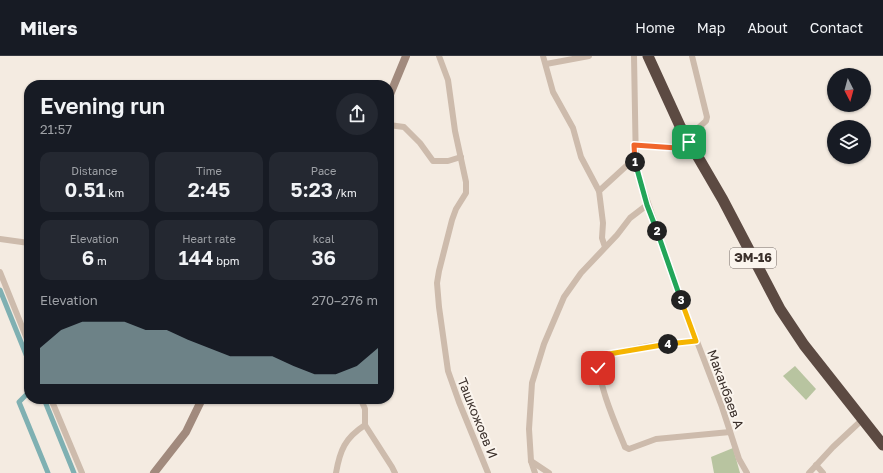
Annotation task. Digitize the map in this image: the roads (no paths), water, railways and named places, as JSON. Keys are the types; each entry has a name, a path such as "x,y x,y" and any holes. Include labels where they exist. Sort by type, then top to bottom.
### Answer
{"highway":[{"name":"ЭМ-16","path":"648,56 680,126 780,309 804,345 883,445"}],"street":[{"path":"394,85 406,56"},
{"name":"Ташкожоев И","path":"439,56 448,80 466,182 466,193 456,209 452,220 437,283 448,371 488,473"},
{"path":"543,56 553,92 573,128 581,158 599,191 603,223 602,238 605,247"},
{"path":"546,64 589,56"},
{"name":"Маканбаев А","path":"634,56 634,145 636,168 647,205 696,341 739,459 747,473"},
{"path":"692,56 707,117 706,121 697,129 696,135 702,164"},
{"path":"394,125 404,127 420,143 433,161 448,161 461,157"},
{"path":"634,145 677,148 689,142"},
{"path":"599,191 635,158"},
{"path":"535,473 531,461 529,429 532,383 544,344 564,297 581,273 617,235 630,218 647,205"},
{"path":"0,239 24,242"},
{"path":"0,272 24,332"},
{"path":"696,341 648,346 603,355 599,360 598,368 611,414 624,447 629,449 656,439 730,432"},
{"path":"53,404 82,473"},
{"path":"154,473 186,432 200,404"},
{"path":"363,404 365,409 365,425 395,473"},
{"path":"809,473 833,446 863,419"},
{"path":"336,473 341,450 347,439 353,432 365,425"},
{"path":"531,461 549,473"},
{"path":"816,465 823,473"}],"waterway":[{"path":"0,290 24,350"},
{"path":"24,397 19,402 48,473"},
{"path":"46,404 74,473"}]}
